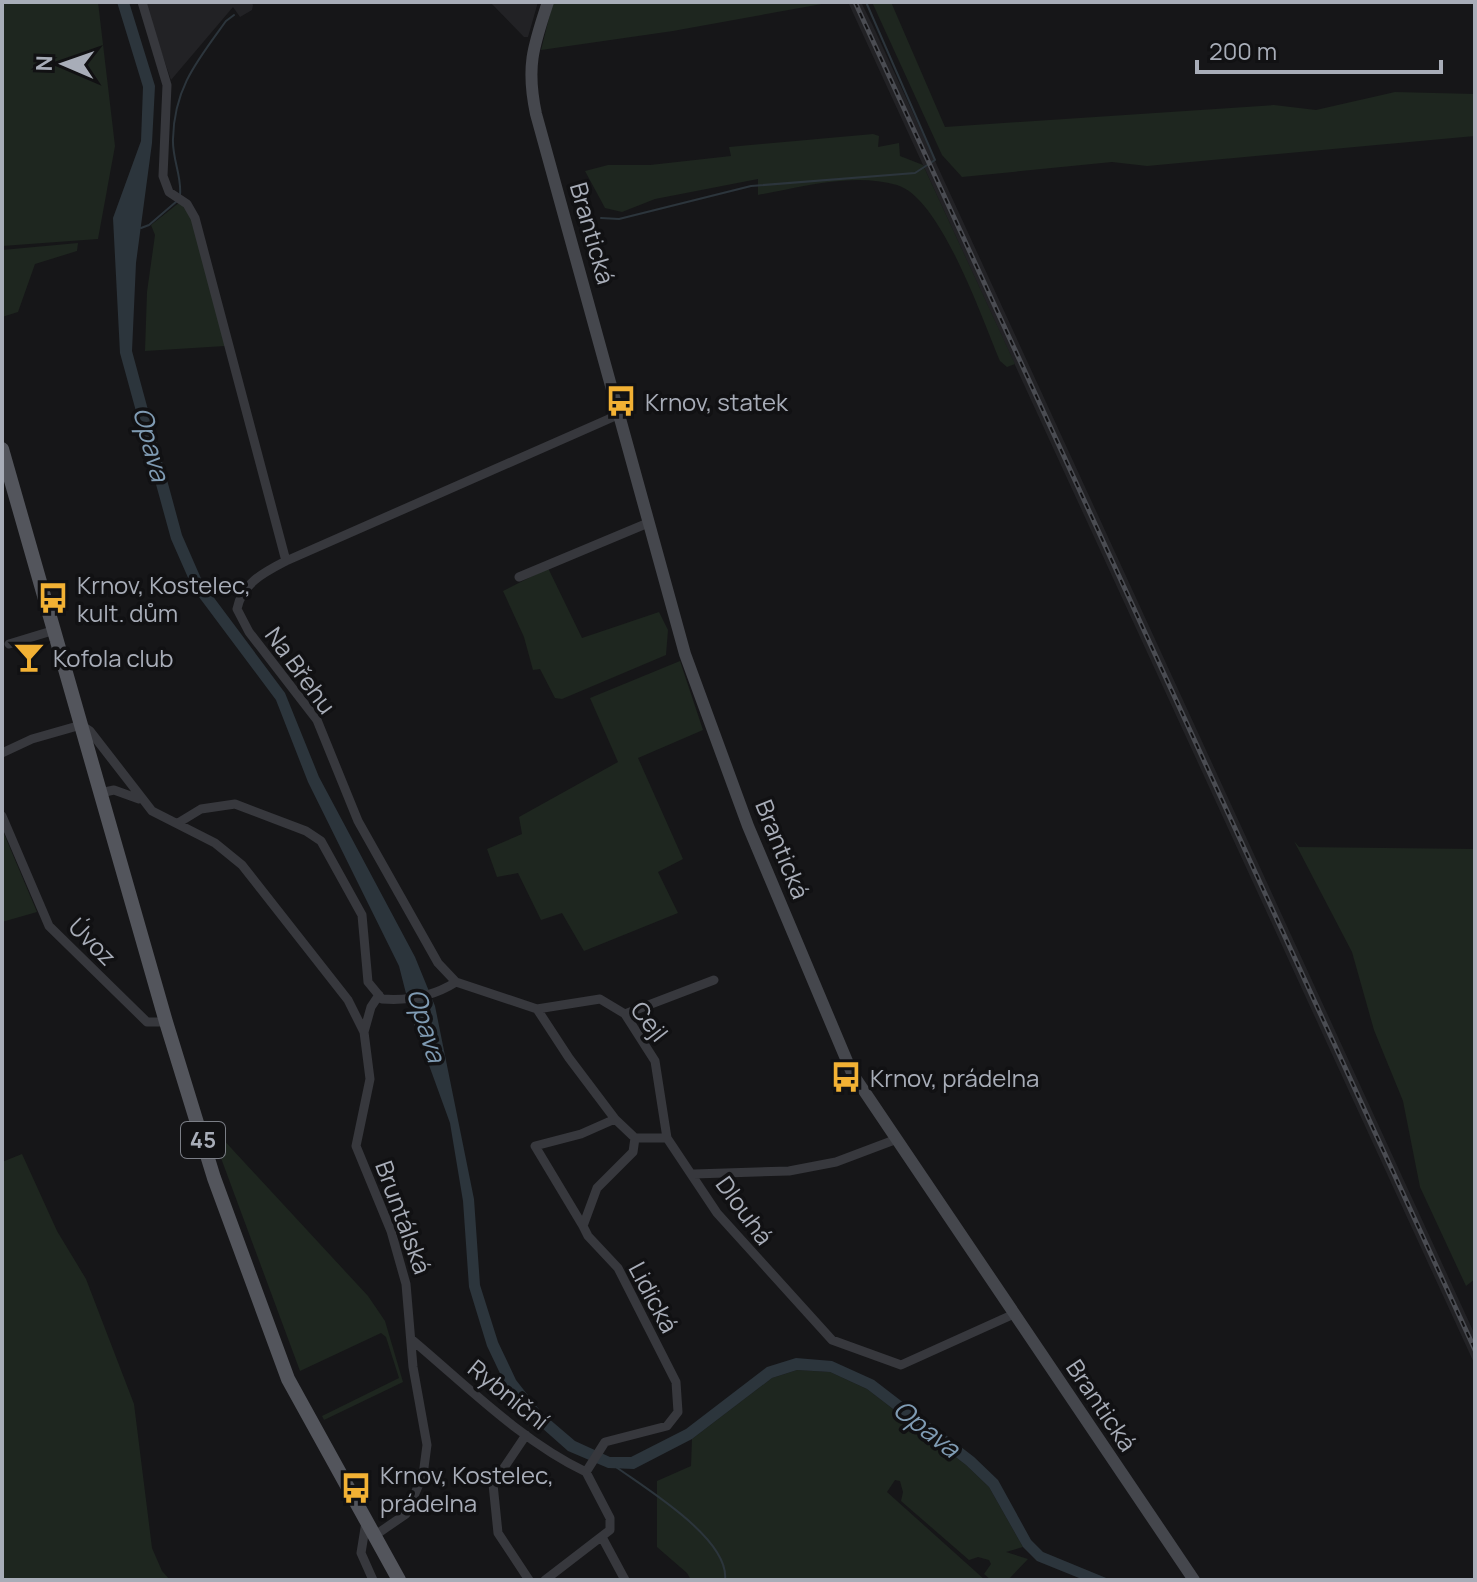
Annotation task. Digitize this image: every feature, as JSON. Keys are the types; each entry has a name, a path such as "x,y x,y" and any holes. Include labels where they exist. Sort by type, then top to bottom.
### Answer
{"main road":[{"name":"Bruntálská","path":"2,449 166,1022 214,1178 288,1379 399,1580"}],"street":[{"path":"142,2 167,85 163,176 195,218 286,561 620,414"},
{"name":"Brantická","path":"548,2 531,53 529,74 536,114 685,654 748,826 852,1073 1194,1580"},
{"path":"519,577 648,523"},
{"name":"Na Břehu","path":"286,561 256,577 242,595 237,609 249,632 317,720 358,821 438,963 456,982"},
{"path":"9,644 55,630"},
{"path":"2,753 32,739 81,725"},
{"name":"Bruntálská","path":"81,725 90,731 139,799 152,811 215,843 242,865 348,1000 364,1032 370,1079 356,1146 391,1231 406,1284 427,1445 423,1475 406,1514 374,1536"},
{"name":"Bruntálská","path":"100,793 114,790 139,799"},
{"path":"178,823 201,809 235,804 306,831 321,841 362,915 368,982 382,999 400,1001 441,992 456,982 486,989 537,1009 615,1119 635,1138 667,1138"},
{"name":"Úvoz","path":"2,816 49,926 147,1022 166,1022"},
{"path":"625,1014 714,980"},
{"path":"364,1032 371,1007 379,995"},
{"name":"Cejl","path":"537,1009 600,999 625,1014 655,1061 667,1138"},
{"path":"583,1226 535,1146 581,1134 615,1119"},
{"path":"583,1226 597,1188 633,1152 635,1138"},
{"name":"Dlouhá","path":"667,1138 694,1174 717,1213 832,1340 901,1365 1014,1314"},
{"path":"694,1174 789,1171 836,1162 897,1139"},
{"name":"Lidická","path":"583,1226 588,1236 618,1268 676,1382 679,1396 678,1412 667,1426 605,1442 588,1469"},
{"name":"Rybniční","path":"411,1339 557,1459 588,1469"},
{"path":"526,1435 493,1484 498,1533 529,1580"},
{"path":"545,1580 603,1539 610,1530 610,1518 588,1469"},
{"path":"366,1522 361,1553 373,1580"},
{"path":"603,1539 625,1580"}],"shaded area":[{"path":"2,2 98,2 115,146 98,239 2,246"},
{"path":"144,2 251,2 253,5 252,10 240,17 233,7 171,80"},
{"path":"490,2 538,2 528,37 524,37"},
{"path":"553,2 833,2 673,31 541,50"},
{"path":"848,2 861,2 873,26 1475,1335 1475,1365"},
{"path":"872,2 891,2 945,127 1274,105 1316,110 1395,92 1475,94 1475,136 1147,166 1112,162 962,177 942,155"},
{"path":"873,134 879,136 878,147 899,143 900,156 923,165 1015,364 1007,367 1000,361 958,262 929,212 913,195 897,185 845,180 758,195 758,179 655,199 622,212 605,208 585,171 608,165 650,165 731,156 729,147"},
{"path":"180,202 192,218 225,346 145,351 147,292 155,235 151,225"},
{"path":"78,243 77,251 35,264 18,312 2,317 2,250"},
{"path":"548,568 582,638 659,612 668,630 666,655 562,699 555,698 540,669 533,670 524,637 503,591"},
{"path":"680,661 703,730 638,758 683,859 658,872 678,913 584,951 562,913 541,920 518,873 497,877 487,849 522,834 519,817 618,762 590,698"},
{"path":"2,829 37,912 2,922"},
{"path":"1294,841 1299,847 1475,849 1475,1279 1466,1286 1420,1187 1403,1101 1374,1030 1352,952"},
{"path":"208,1123 368,1296 385,1321 403,1382 324,1420 322,1416 399,1378 386,1337 381,1333 300,1371"},
{"path":"22,1154 57,1231 86,1279 134,1404 152,1548 162,1571 170,1580 2,1580 2,1162"},
{"path":"797,1370 830,1372 867,1389 966,1465 989,1487 1023,1547 1006,1552 1028,1559 1008,1580 991,1580 984,1574 991,1564 989,1560 978,1557 969,1560 901,1501 903,1492 900,1481 895,1480 887,1492 985,1580 691,1580 657,1547 657,1481 691,1466 692,1439 772,1378"}],"water":[{"name":"Opava","path":"117,2 129,2 155,86 152,143 136,263 132,351 182,535 203,583 285,693 319,777 415,957 435,1006 474,1199 480,1285 498,1342 516,1380 541,1412 575,1441 610,1457 631,1457 686,1429 767,1367 796,1358 832,1361 874,1380 974,1457 998,1480 1031,1540 1043,1552 1111,1580 1084,1580 1037,1561 1023,1547 989,1487 966,1465 867,1389 830,1372 797,1370 772,1378 692,1439 634,1469 608,1468 568,1451 533,1420 506,1386 487,1346 469,1287 463,1201 450,1123 413,1021 399,966 308,782 276,700 193,589 171,539 120,353 113,218 141,141 143,87"}],"waterway":[{"path":"601,218 619,219 751,186 915,173 935,160 866,2"},
{"path":"180,195 173,146 178,105 197,62 226,21 234,15"},
{"path":"141,228 149,225 177,201"},
{"path":"616,1467 665,1501 700,1532 723,1564 725,1580"}],"railway":[{"path":"855,2 1475,1350"}],"place":[{"name":"Krnov, statek","path":"621,401"},
{"name":"Krnov, Kostelec, kult. dům","path":"53,598"},
{"name":"Kofola club","path":"29,657"},
{"name":"Krnov, prádelna","path":"846,1077"},
{"name":"Krnov, Kostelec, prádelna","path":"356,1488"}]}
